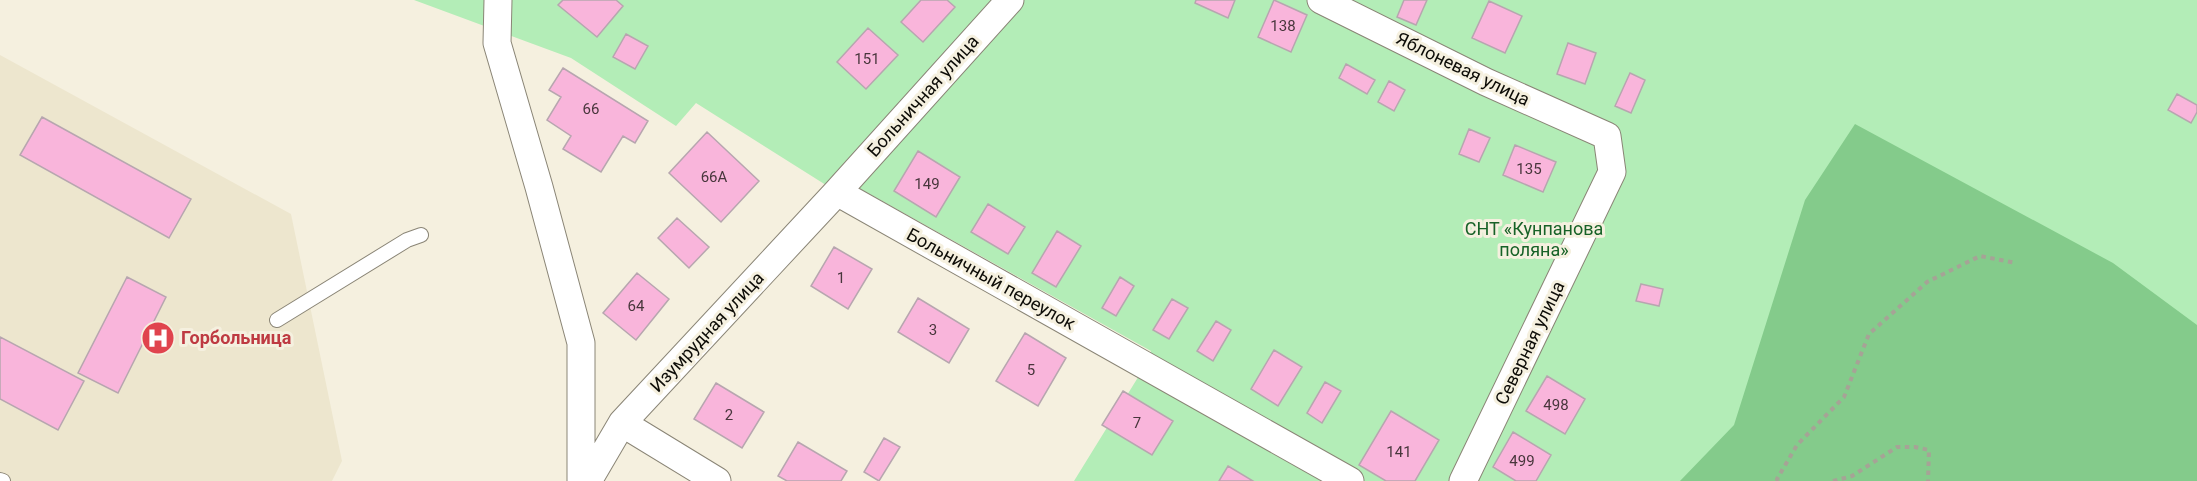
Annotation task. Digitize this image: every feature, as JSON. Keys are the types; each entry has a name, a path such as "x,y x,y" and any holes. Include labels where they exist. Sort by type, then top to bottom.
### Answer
{"street":[{"path":"498,0 497,43 532,190 581,343 581,481"},
{"name":"Больничная улица","path":"837,192 1010,0"},
{"name":"Яблоневая улица","path":"1321,0 1486,82 1607,136"},
{"name":"Северная улица","path":"1463,481 1612,172 1607,136"},
{"name":"Больничный переулок","path":"837,192 1350,481"},
{"name":"Изумрудная улица","path":"588,481 622,423 837,192"},
{"path":"622,423 717,481"}],"lane":[{"path":"277,320 407,240 421,235"}],"path":[{"path":"1778,481 1777,479 1797,446 1844,397 1869,334 1927,282 1969,261 1980,256 2016,263"},
{"path":"1833,481 1852,476 1897,447 1915,447 1929,450 1928,481"}],"shaded area":[{"name":"Горбольница","path":"0,55 291,214 342,461 332,481 0,481"}],"green space":[{"name":"СНТ «Кунпанова поляна»","path":"414,0 2197,0 2197,393 1713,481 1074,481 1145,366 1151,351 866,192 837,192 696,103 676,126 571,58"},
{"path":"1855,124 2113,263 2197,325 2197,481 1680,481 1734,425 1805,200"}],"building":[{"path":"563,0 616,0 623,6 597,37 558,5"},
{"path":"921,0 947,0 955,7 923,42 901,22"},
{"path":"1196,0 1235,0 1228,18 1195,3"},
{"path":"1274,0 1307,15 1291,52 1258,37"},
{"path":"1404,0 1427,0 1416,25 1397,17"},
{"path":"1489,1 1522,16 1505,53 1472,38"},
{"path":"868,28 898,55 866,89 837,62"},
{"path":"626,34 648,46 635,69 613,57"},
{"path":"1568,43 1596,53 1585,84 1557,74"},
{"path":"1346,64 1375,80 1367,94 1339,78"},
{"path":"563,68 648,121 635,143 623,136 601,172 563,149 571,136 547,120 561,97 549,90"},
{"path":"1630,73 1645,80 1631,113 1615,106"},
{"path":"1389,81 1405,90 1394,111 1378,102"},
{"path":"2177,94 2197,105 2197,112 2191,123 2168,110"},
{"path":"42,117 191,199 169,238 20,155"},
{"path":"1469,129 1490,138 1479,162 1459,154"},
{"path":"707,132 759,181 721,222 669,173"},
{"path":"1515,145 1556,162 1543,192 1503,175"},
{"path":"918,151 960,177 936,217 894,191"},
{"path":"988,204 1025,227 1008,254 971,232"},
{"path":"677,218 709,247 689,268 658,238"},
{"path":"1057,231 1081,246 1056,287 1032,273"},
{"path":"834,247 872,269 848,309 811,286"},
{"path":"637,273 669,299 636,340 603,313"},
{"path":"127,277 166,297 118,393 78,373"},
{"path":"1120,277 1134,286 1116,316 1102,308"},
{"path":"1641,284 1663,289 1659,306 1636,301"},
{"path":"918,298 969,329 949,363 898,332"},
{"path":"1172,299 1188,308 1169,339 1153,330"},
{"path":"1216,321 1231,330 1213,361 1197,351"},
{"path":"1025,333 1066,358 1038,406 996,381"},
{"path":"0,337 84,381 58,430 0,399"},
{"path":"1274,350 1302,367 1278,406 1251,389"},
{"path":"1547,376 1585,399 1565,434 1526,411"},
{"path":"1325,382 1341,391 1322,423 1307,413"},
{"path":"716,383 764,412 742,448 694,419"},
{"path":"1123,391 1173,421 1152,455 1102,425"},
{"path":"1391,411 1439,440 1415,481 1386,481 1359,465"},
{"path":"1513,432 1551,455 1536,481 1516,481 1493,467"},
{"path":"884,438 900,447 879,481 864,472"},
{"path":"798,442 847,471 841,481 787,481 778,476"},
{"path":"1228,466 1253,481 1219,481"}],"place":[{"name":"Горбольница","path":"158,338"}]}
